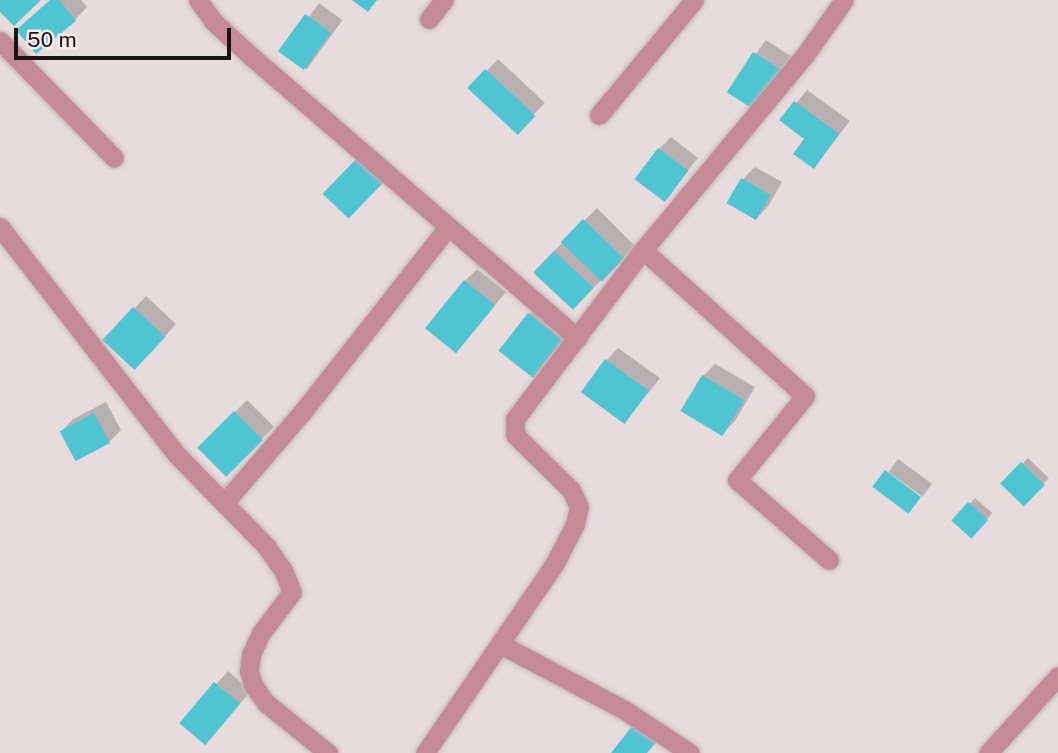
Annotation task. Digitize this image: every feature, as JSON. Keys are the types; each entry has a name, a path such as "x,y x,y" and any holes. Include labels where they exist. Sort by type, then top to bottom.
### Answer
{"street":[{"path":"198,0 213,21 251,57 577,338"},
{"path":"429,19 444,0"},
{"path":"599,115 694,0"},
{"path":"425,753 555,563 575,524 579,507 570,490 515,435 515,419 524,403 643,250 805,55 844,0"},
{"path":"0,41 114,158"},
{"path":"0,227 176,454 266,546 283,570 292,592 251,654 249,671 253,685 278,714 328,753"},
{"path":"225,503 304,410 448,227"},
{"path":"643,250 805,396 737,480 829,560"},
{"path":"500,644 623,709 690,753"},
{"path":"988,753 1058,676"}],"building":[{"path":"0,0 41,0 14,26 0,12"},
{"path":"50,0 59,0 76,21 36,54 16,30"},
{"path":"352,0 377,0 368,12"},
{"path":"305,14 331,33 304,70 278,51"},
{"path":"753,52 781,70 755,110 727,92"},
{"path":"485,69 535,116 518,135 467,88"},
{"path":"794,101 839,134 814,169 793,154 804,139 779,120"},
{"path":"658,148 688,171 665,202 635,179"},
{"path":"358,157 384,182 348,219 323,194"},
{"path":"741,178 770,195 756,220 726,203"},
{"path":"583,219 624,259 602,282 561,242"},
{"path":"554,251 593,288 573,310 534,273"},
{"path":"464,280 495,305 456,353 425,328"},
{"path":"133,307 165,337 134,370 102,340"},
{"path":"528,313 563,340 533,378 498,351"},
{"path":"605,359 649,391 625,424 581,392"},
{"path":"702,375 744,400 722,436 680,411"},
{"path":"234,411 263,440 226,477 197,448"},
{"path":"94,413 110,443 76,461 60,431"},
{"path":"1021,462 1045,485 1024,507 1000,484"},
{"path":"885,470 921,497 908,514 872,487"},
{"path":"968,502 988,520 971,539 951,521"},
{"path":"214,682 240,704 205,745 179,723"},
{"path":"633,725 656,742 647,753 611,753"}]}
